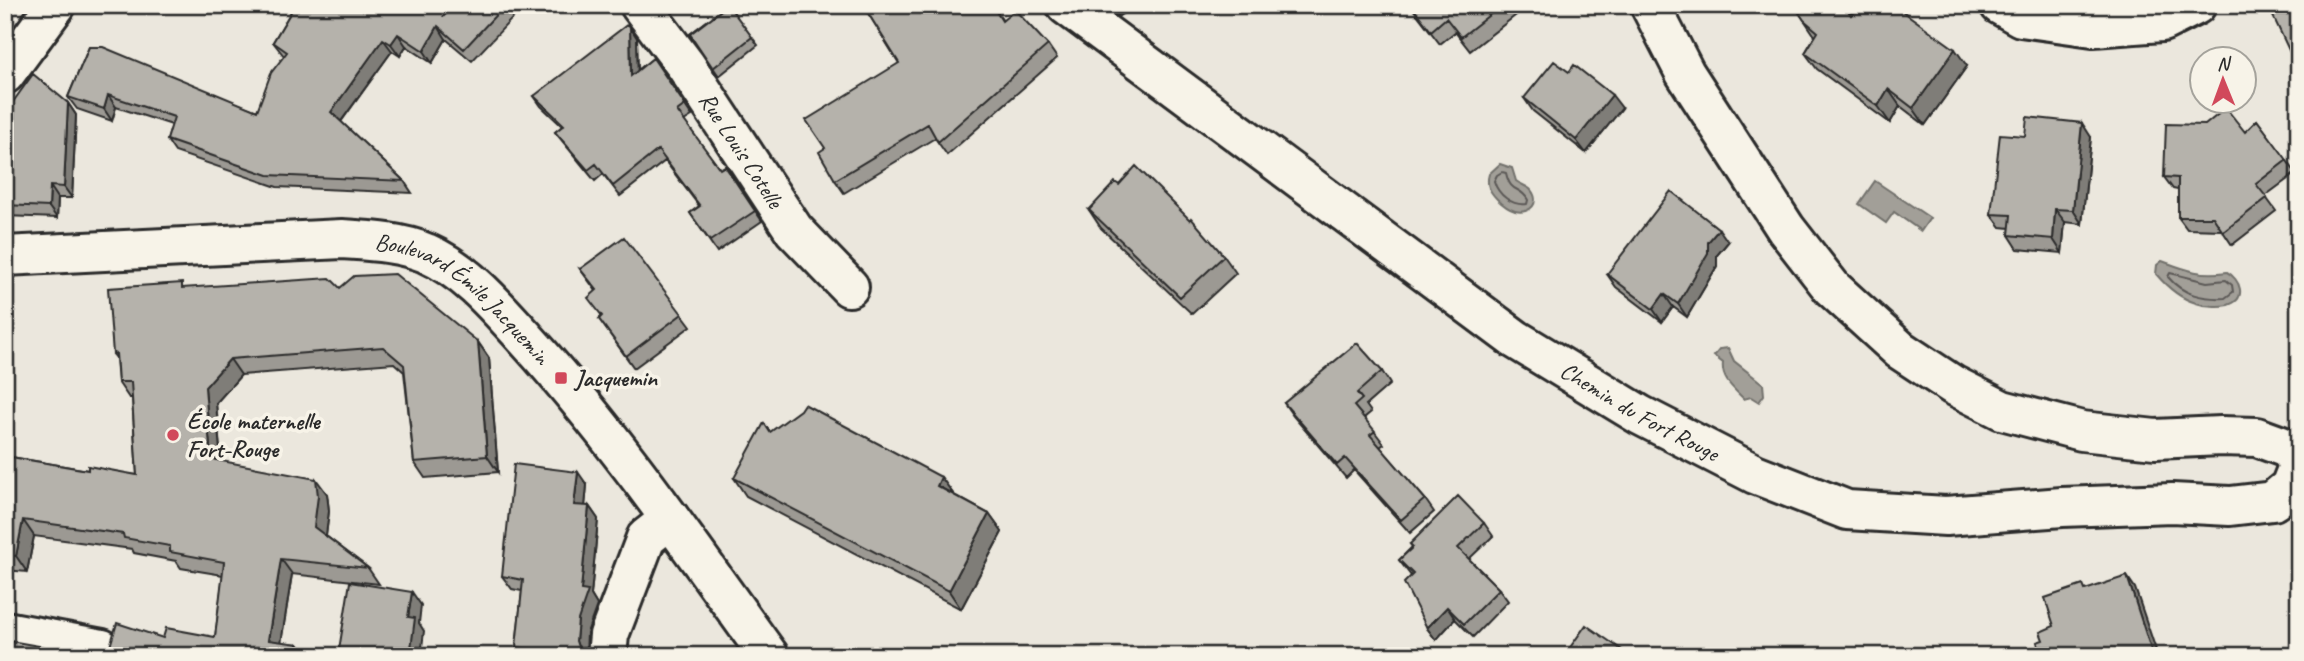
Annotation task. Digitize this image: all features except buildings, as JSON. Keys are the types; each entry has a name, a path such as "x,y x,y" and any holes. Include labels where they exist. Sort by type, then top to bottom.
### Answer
{"street":[{"path":"5,74 56,5"},
{"name":"Rue Louis Cotelle","path":"640,5 686,66 793,230 849,287"},
{"name":"Chemin du Fort Rouge","path":"1066,5 1515,339 1663,426 1755,474 1847,510 1946,516 2062,507 2172,503 2230,506 2273,501 2290,487 2299,463 2287,448 2257,437 2155,439 2082,432 2002,410 1953,385 1900,351 1832,288 1786,229 1685,72 1650,5"},
{"path":"2000,5 2021,17 2093,27 2162,22 2196,5"},
{"name":"Boulevard Émile Jacquemin","path":"5,256 342,239 388,242 426,253 459,273 484,293 561,377 670,519 769,656"},
{"path":"607,656 609,635 646,538 670,519"},
{"path":"5,631 102,649 101,656"}],"water":[{"path":"1500,164 1512,168 1516,181 1530,189 1535,198 1530,209 1520,212 1512,210 1492,193 1488,184 1489,174"},
{"path":"1875,181 1930,218 1921,231 1894,212 1886,223 1859,204"},
{"path":"2162,261 2201,273 2227,272 2238,284 2240,294 2228,305 2216,306 2184,298 2169,288 2156,274 2157,265"},
{"path":"1728,348 1734,361 1763,384 1764,395 1759,402 1751,397 1744,399 1726,379 1723,363 1714,356 1720,349"}],"place":[{"name":"Jacquemin","path":"561,378"},
{"name":"École maternelle Fort-Rouge","path":"173,435"}]}
